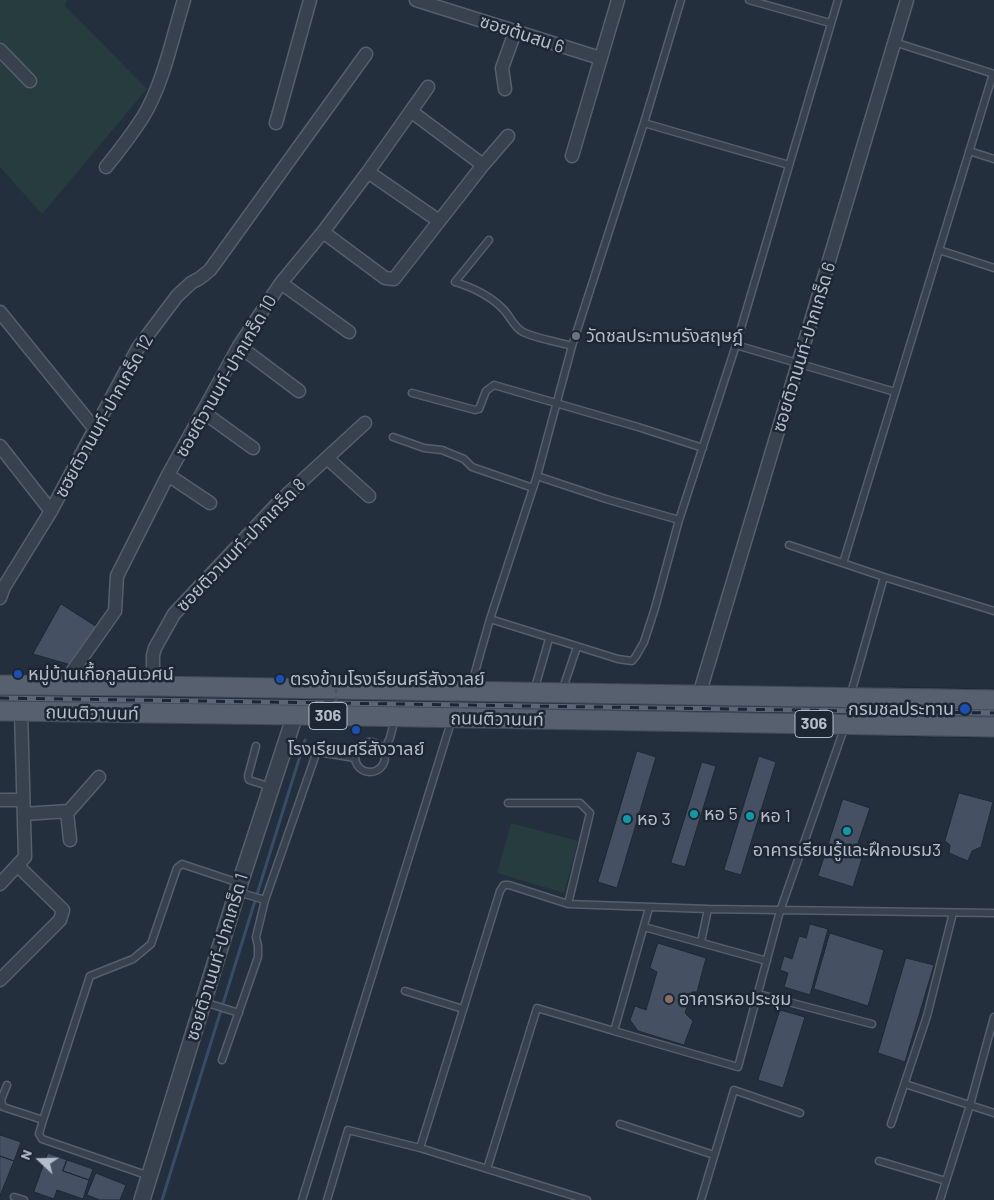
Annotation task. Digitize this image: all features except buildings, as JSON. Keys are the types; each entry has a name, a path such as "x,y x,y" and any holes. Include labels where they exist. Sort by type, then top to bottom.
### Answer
{"main road":[{"name":"ถนนติวานนท์","path":"0,685 994,700"},
{"path":"459,718 470,691"},
{"path":"635,722 636,694"},
{"name":"ถนนติวานนท์","path":"0,711 994,728"}],"street":[{"path":"106,166 123,146 144,115 160,80 184,0"},
{"path":"276,122 310,0"},
{"name":"ซอยต้นสน 6","path":"416,0 600,58"},
{"path":"572,156 618,0"},
{"name":"ซอยติวานนท์-ปากเกร็ด 6","path":"699,695 794,361 907,0"},
{"path":"504,89 502,68 515,32"},
{"path":"0,50 30,81"},
{"name":"ซฮยติวานนท์-ปากเกร็ด 12","path":"1,589 51,511 138,348 177,296 191,283 210,270 366,54"},
{"name":"ซอยติวานนท์-ปากเกร็ด 10","path":"62,686 115,610 117,576 168,475 239,346 281,283 323,232 368,172 428,87"},
{"path":"412,112 483,165"},
{"path":"323,232 385,278 392,279 397,276 483,165 508,136"},
{"path":"368,172 439,222"},
{"path":"281,283 349,332"},
{"path":"0,312 94,428"},
{"path":"239,346 298,391"},
{"path":"203,412 253,448"},
{"name":"ซอยติวานนท์-ปากเกร็ด 8","path":"153,686 153,655 155,648 174,614 280,501 365,423"},
{"path":"0,446 51,511"},
{"path":"327,458 369,496"},
{"path":"168,475 210,503"},
{"path":"0,884 25,857 21,712"},
{"name":"ซอยติวานนท์-ปากเกร็ด 1","path":"142,1200 295,715"},
{"path":"70,840 68,812 99,777"},
{"path":"0,800 23,800"},
{"path":"24,814 68,812"},
{"path":"0,980 60,920 63,912 18,866"}],"lane":[{"path":"470,691 490,620 537,476 572,346 644,123 681,0"},
{"path":"749,0 830,23"},
{"path":"490,620 549,639 629,661 632,661 636,656 644,642 679,520 736,345 838,0"},
{"path":"843,562 993,74 894,42"},
{"path":"644,123 789,165"},
{"path":"969,151 994,159"},
{"path":"489,240 455,282 468,286 495,302 522,332 572,346"},
{"path":"939,250 994,268"},
{"path":"736,345 896,392"},
{"path":"412,393 475,410 479,408 486,391 494,385 703,448"},
{"path":"393,437 424,448 442,450 464,459 472,467 533,488"},
{"path":"537,476 606,499 679,520"},
{"path":"789,545 994,610"},
{"path":"850,698 884,576"},
{"path":"534,692 549,639"},
{"path":"561,693 578,647"},
{"path":"384,750 380,745 370,741 363,743 359,746 355,758 356,764 365,772 371,772 382,766 384,750 390,738 395,717"},
{"path":"302,1200 459,718"},
{"path":"487,1169 536,1008 738,1067 780,911 838,750 845,725"},
{"path":"256,746 248,776 249,780 271,788"},
{"path":"222,1060 258,957 256,938 266,900 316,754 318,752 355,758"},
{"path":"508,803 580,803 590,813 568,904"},
{"path":"150,1176 42,1139 39,1134 90,976 133,959 151,944 179,866 182,864 266,900"},
{"path":"420,1148 500,891 504,885 568,904 780,911 994,913"},
{"path":"614,1031 649,908"},
{"path":"702,942 708,909"},
{"path":"891,1124 927,1016 953,913"},
{"path":"644,927 768,961"},
{"path":"405,991 463,1009"},
{"path":"758,994 872,1024"},
{"path":"203,1002 238,1013"},
{"path":"940,1200 970,1105 994,1017"},
{"path":"905,1084 994,1113"},
{"path":"7,1085 1,1100 3,1107 43,1120"},
{"path":"701,1200 734,1090 800,1113"},
{"path":"620,1124 714,1155"},
{"path":"327,1200 348,1130 420,1148 588,1200"},
{"path":"879,1161 946,1181"},
{"path":"14,1197 24,1200"}],"path":[{"path":"336,681 336,725"}],"green space":[{"path":"0,0 67,0 65,6 147,89 42,214 0,167"},
{"path":"511,823 578,841 564,893 497,873"}],"waterway":[{"path":"162,1200 305,740"}],"railway":[{"path":"0,698 994,713"}],"place":[{"name":"วัดชลประทานรังสฤษฎ์","path":"576,336"},
{"name":"หมู่บ้านเกื้อกูลนิเวศน์","path":"18,674"},
{"name":"ตรงข้ามโรงเรียนศรีสังวาลย์","path":"280,679"},
{"name":"กรมชลประทาน","path":"965,709"},
{"name":"โรงเรียนศรีสังวาลย์","path":"356,730"},
{"name":"หอ 5","path":"694,814"},
{"name":"หอ 1","path":"750,816"},
{"name":"หอ 3","path":"627,819"},
{"name":"อาคารเรียนรู้และฝึกอบรม3","path":"847,831"},
{"name":"อาคารหอประชุม","path":"669,999"}]}
